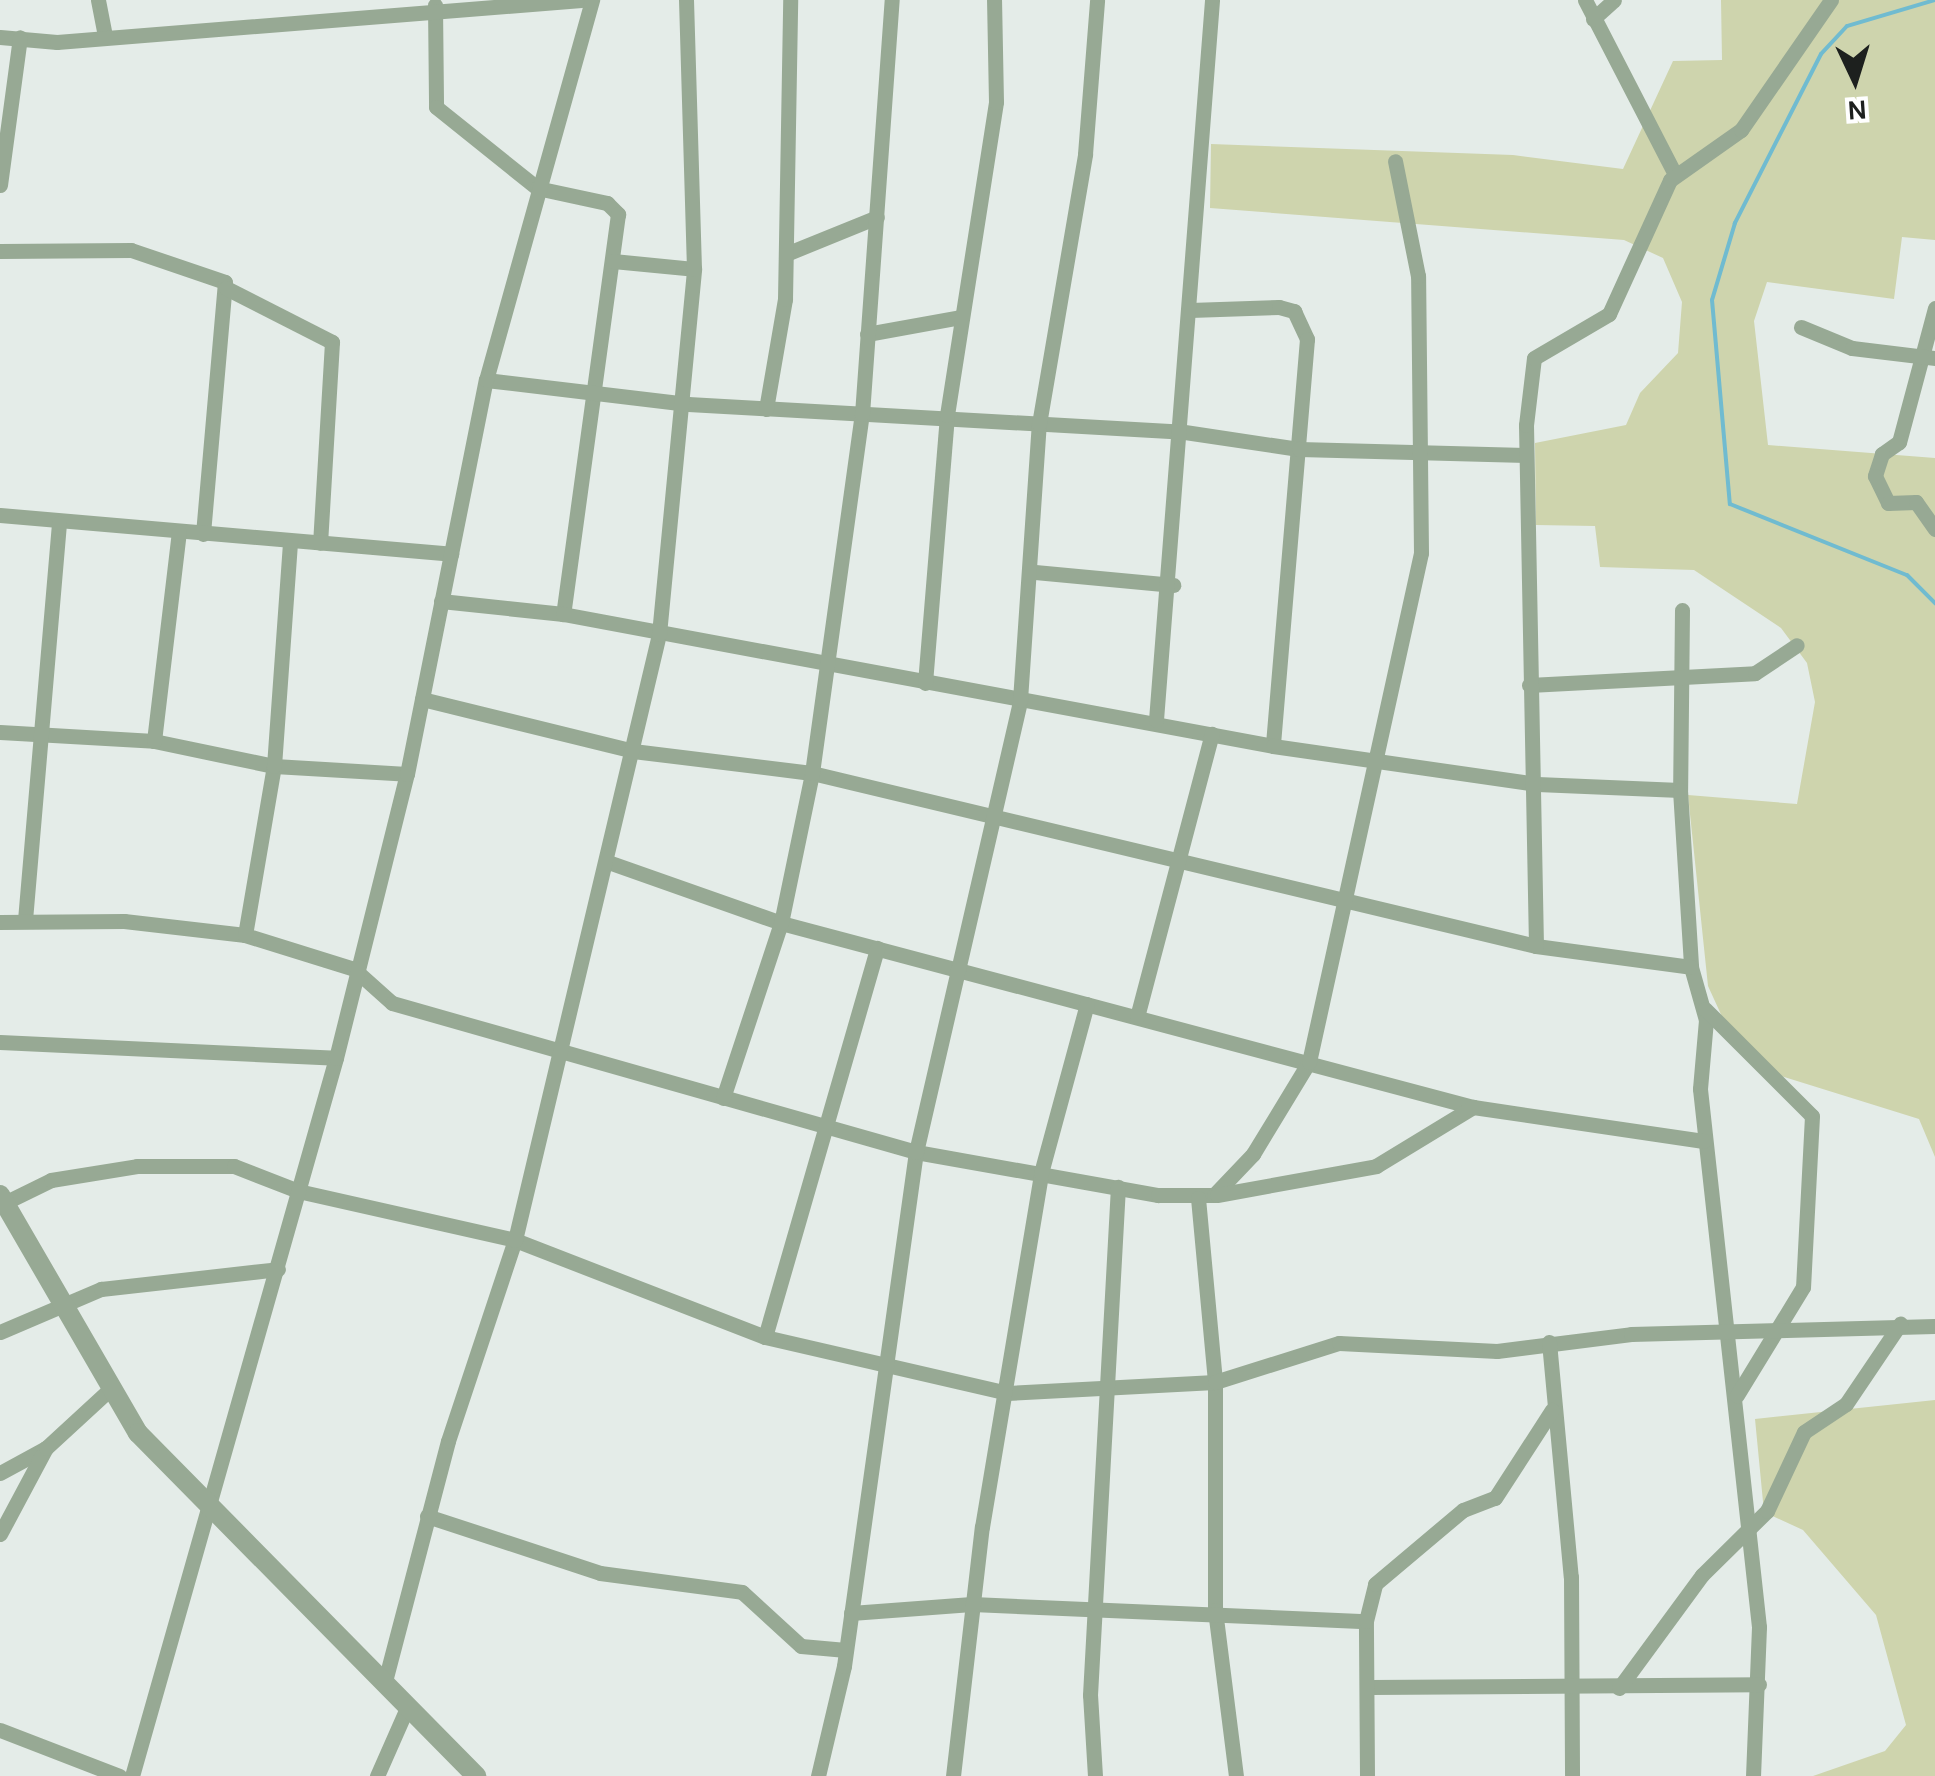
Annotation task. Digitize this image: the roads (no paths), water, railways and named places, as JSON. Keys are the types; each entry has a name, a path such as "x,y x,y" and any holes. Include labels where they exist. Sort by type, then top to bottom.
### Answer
{"street":[{"path":"98,0 105,37"},
{"path":"0,37 105,37 463,2 581,0"},
{"path":"132,1776 213,1512 336,1058 354,969 407,774 486,380 592,0"},
{"path":"384,1685 427,1516 515,1240 611,863 659,634 688,404 694,269 686,0"},
{"path":"766,408 786,254 790,0"},
{"path":"722,1098 780,923 812,774 862,414 892,0"},
{"path":"925,683 946,416 996,102 994,0"},
{"path":"818,1776 846,1650 916,1152 1020,700 1036,572 1039,424 1085,154 1097,0"},
{"path":"1156,720 1172,586 1178,430 1212,0"},
{"path":"1585,0 1674,174"},
{"path":"1592,19 1614,0"},
{"path":"1536,946 1537,784 1528,686 1526,455 1534,358 1609,314 1674,174 1742,130 1831,0"},
{"path":"435,6 436,108 537,188 613,207 613,261 564,614"},
{"path":"0,184 20,37"},
{"path":"1206,1197 1253,1154 1309,1062 1380,760 1421,553 1417,268 1395,161"},
{"path":"786,254 877,217"},
{"path":"0,251 132,250 214,272 226,288 332,342 320,543"},
{"path":"613,261 694,269"},
{"path":"203,534 226,288"},
{"path":"1190,310 1278,307 1302,321 1299,449 1273,746"},
{"path":"1935,308 1927,358 1899,442 1882,454 1875,476 1888,503 1916,502 1935,529"},
{"path":"867,334 962,318"},
{"path":"1801,327 1834,343 1927,358"},
{"path":"486,380 688,404 1178,430 1299,449 1526,455"},
{"path":"0,515 451,554"},
{"path":"25,920 59,523"},
{"path":"154,741 179,532"},
{"path":"245,935 274,766 290,540"},
{"path":"1036,572 1172,586"},
{"path":"440,601 564,614 828,667 1156,720 1273,746 1537,784 1680,790"},
{"path":"1682,610 1680,790 1691,967 1705,1010 1704,1141 1724,1332 1737,1395 1752,1528 1759,1684 1753,1776"},
{"path":"1528,686 1755,673 1797,645"},
{"path":"422,699 633,751 812,774 1176,857 1344,903 1536,946 1691,967"},
{"path":"0,732 154,741 274,766 407,774"},
{"path":"1136,1017 1212,734"},
{"path":"611,863 780,923 1472,1107 1704,1141"},
{"path":"0,922 25,920 245,935 354,969 392,1003 561,1052 916,1152 1118,1187 1206,1197 1376,1166 1472,1107"},
{"path":"765,1338 877,948"},
{"path":"953,1776 972,1604 1041,1173 1087,1004"},
{"path":"1705,1010 1812,1116 1806,1273 1737,1395"},
{"path":"0,1042 336,1058"},
{"path":"476,1776 213,1512 109,1390 1,1201 51,1180 137,1166 234,1166 298,1191 515,1240 765,1338 1007,1393 1108,1393 1215,1382 1340,1342 1480,1351 1550,1342 1724,1332 1935,1326"},
{"path":"1095,1776 1096,1610 1118,1187"},
{"path":"1206,1197 1215,1382 1215,1610 1236,1776"},
{"path":"0,1332 58,1301 278,1269"},
{"path":"1619,1688 1702,1575 1752,1528 1804,1432 1846,1404 1900,1324"},
{"path":"1550,1342 1552,1410 1571,1577 1572,1776"},
{"path":"0,1473 46,1448 109,1390"},
{"path":"1367,1776 1370,1688 1366,1621 1375,1584 1463,1510 1495,1498 1552,1410"},
{"path":"0,1534 46,1448"},
{"path":"427,1516 600,1574 742,1592 802,1646 846,1650"},
{"path":"851,1614 972,1604 1215,1610 1366,1621"},
{"path":"1370,1688 1570,1690 1759,1684"},
{"path":"377,1776 408,1708"},
{"path":"0,1730 119,1776"}],"waterway":[{"path":"1935,0 1847,26 1821,54 1735,223 1712,300 1730,504 1907,575 1935,603"}]}
